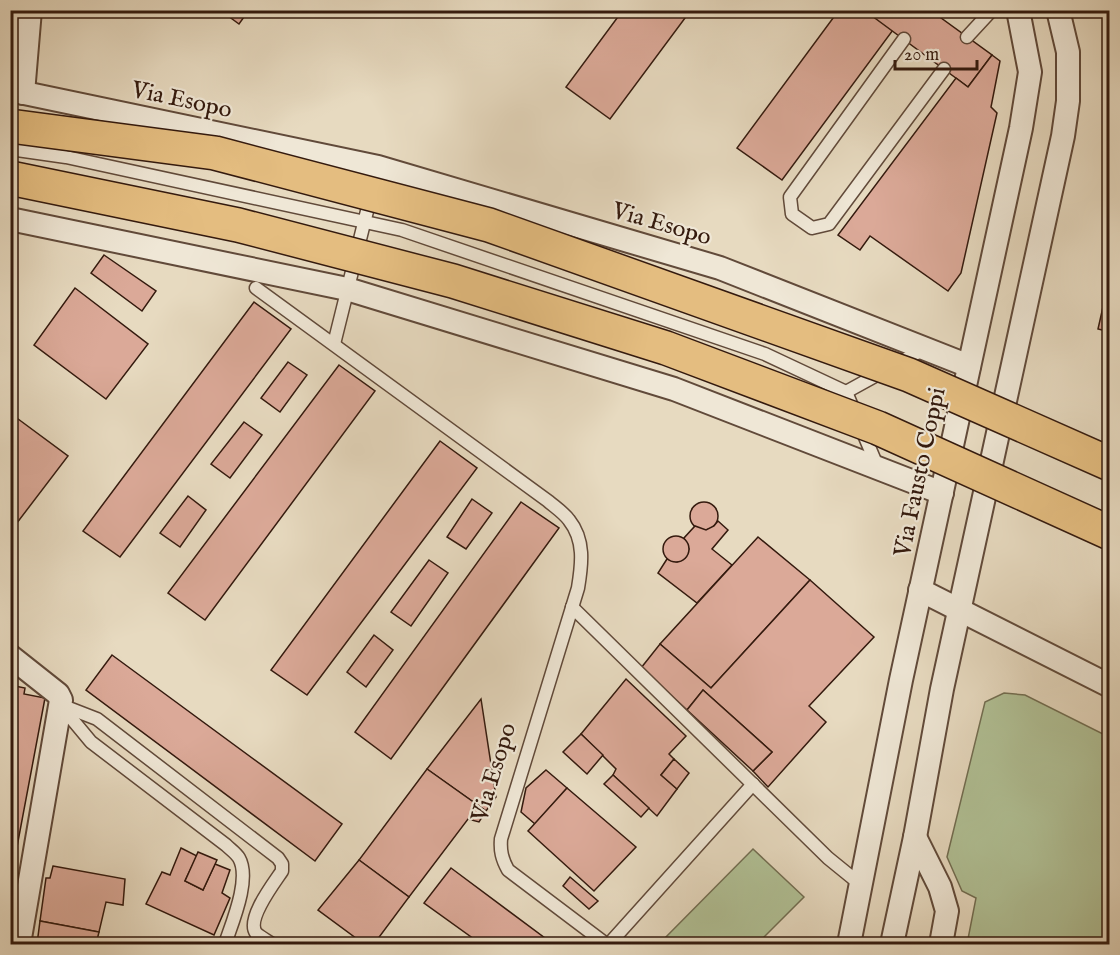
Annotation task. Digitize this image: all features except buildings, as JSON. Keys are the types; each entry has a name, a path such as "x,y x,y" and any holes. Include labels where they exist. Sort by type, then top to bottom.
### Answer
{"highway":[{"path":"10,126 215,153 489,225 909,375 1110,464"},
{"path":"10,177 238,225 453,281 666,348 878,428 1110,533"}],"street":[{"path":"17,92 30,10"},
{"name":"Via Fausto Coppi","path":"849,945 920,590 1022,128 1030,72 1018,10"},
{"path":"892,945 915,837 942,689 1063,136 1068,101 1068,52 1058,10"},
{"name":"Via Esopo","path":"17,92 378,167 720,268 969,366"},
{"path":"10,219 347,289 674,389 942,493"},
{"path":"920,590 1110,687"},
{"path":"10,656 58,694 61,700 19,945"},
{"path":"915,837 940,887 947,911 941,945"}],"lane":[{"path":"967,37 992,10"},
{"path":"904,39 790,197 792,214 813,228 829,224 944,69"},
{"path":"10,149 66,157 402,230 754,350 846,392 878,469"},
{"path":"334,345 378,167"},
{"name":"Via Esopo","path":"256,288 548,501 570,520 579,540 582,560 578,588 504,828 500,848 502,860 508,870 607,945 753,784"},
{"path":"846,392 925,348"},
{"path":"572,607 828,858 860,884"},
{"path":"61,705 91,742 226,845 239,858 243,878 236,912 225,945"},
{"path":"61,705 97,719 278,858 282,864 282,871 257,911 254,922 256,932 272,945"}],"green space":[{"path":"1004,693 1025,695 1109,737 1109,944 967,944 976,898 962,891 947,857 985,702"},
{"path":"753,849 804,897 757,944 659,944"}]}
